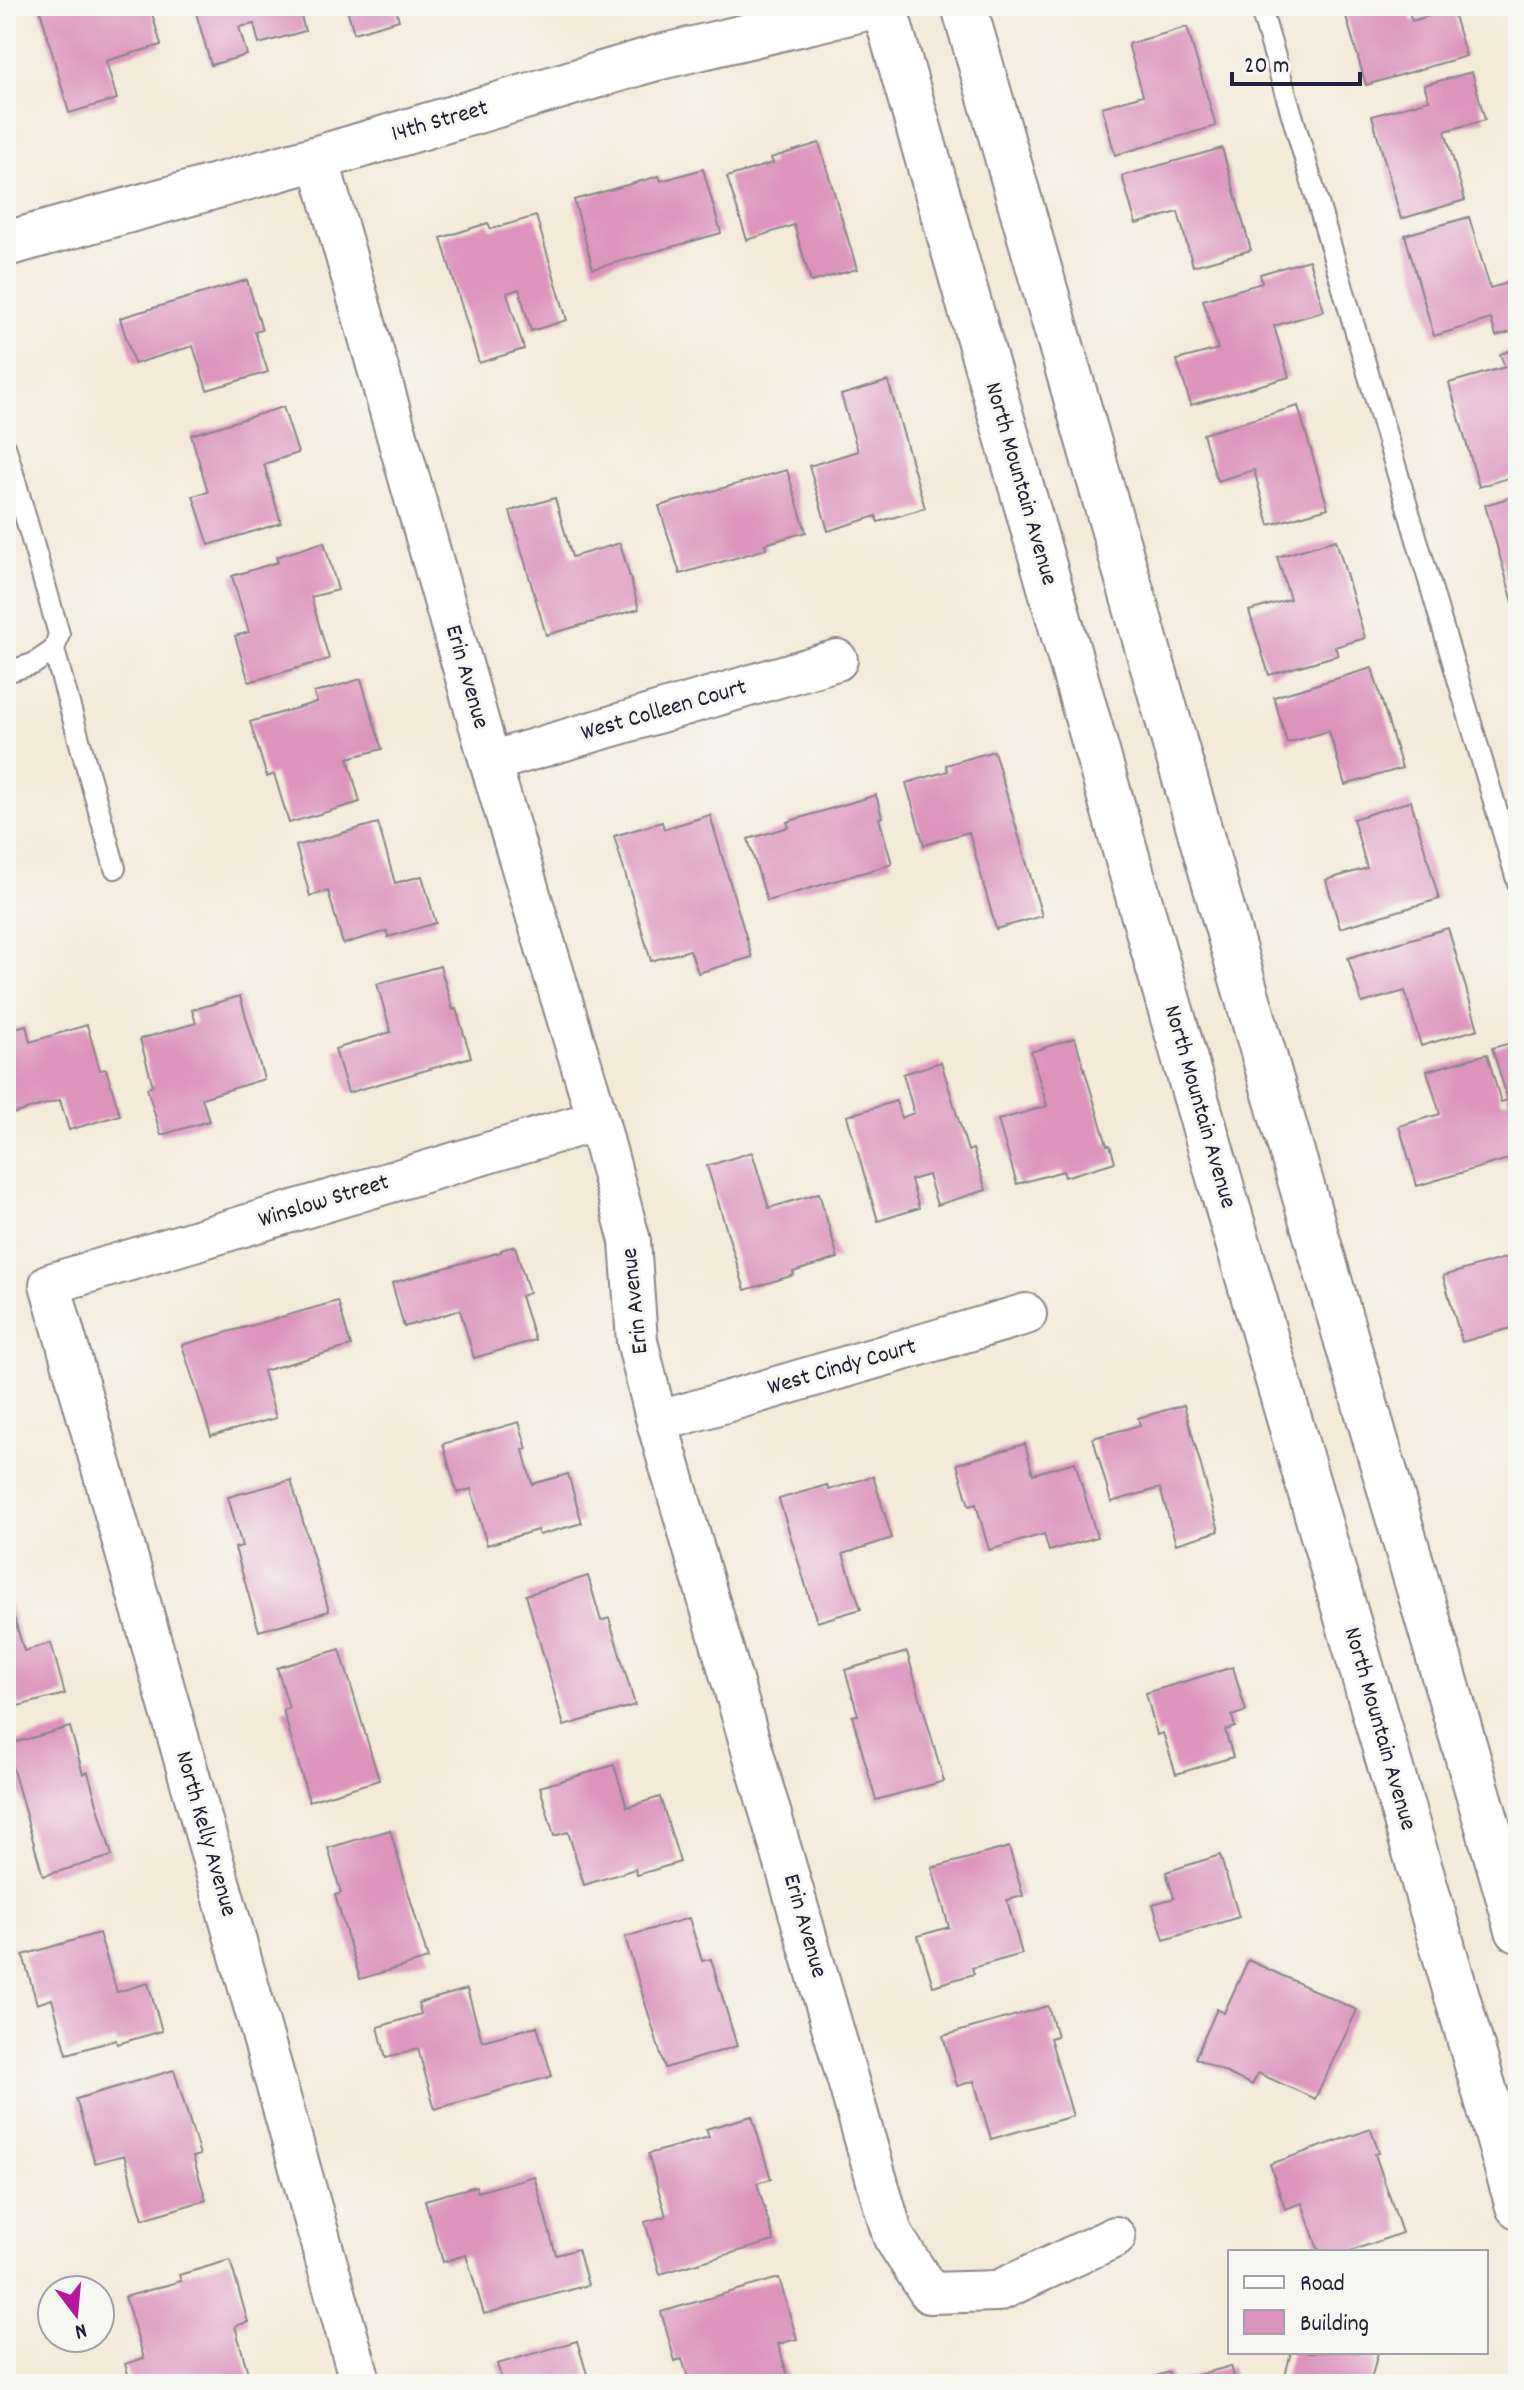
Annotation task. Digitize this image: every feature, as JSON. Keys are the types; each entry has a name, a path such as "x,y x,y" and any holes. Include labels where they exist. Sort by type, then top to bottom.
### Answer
{"main road":[{"name":"14th Street","path":"6,244 318,158 656,58 875,6"},
{"name":"North Mountain Avenue","path":"884,6 1186,1065 1518,2206"},
{"path":"964,6 1518,1930"}],"street":[{"name":"Erin Avenue","path":"318,158 490,762 598,1120 630,1241 637,1341 657,1422 893,2236 930,2293 998,2291 1115,2237"},
{"name":"West Colleen Court","path":"490,762 837,660"},
{"name":"Winslow Street","path":"50,1284 598,1120"},
{"name":"North Kelly Avenue","path":"50,1284 361,2384"},
{"name":"West Cindy Court","path":"657,1422 1026,1314"}],"lane":[{"path":"1260,6 1518,883"},
{"path":"6,449 59,634 54,650 115,868"},
{"path":"6,672 33,664 54,650"}],"building":[{"path":"39,6 150,6 161,45 106,61 117,99 69,113"},
{"path":"194,6 298,6 305,31 259,44 254,24 239,27 247,55 211,65"},
{"path":"346,6 395,6 399,20 354,33"},
{"path":"1343,6 1407,6 1412,21 1452,9 1466,56 1366,85"},
{"path":"1187,27 1216,126 1115,155 1102,107 1143,95 1128,44"},
{"path":"1472,72 1485,120 1445,131 1465,200 1401,219 1372,116 1429,100 1424,85"},
{"path":"819,143 857,269 811,282 794,225 747,240 727,177 773,163 771,158"},
{"path":"1222,148 1251,250 1193,266 1178,212 1136,224 1122,176"},
{"path":"703,169 721,233 593,269 574,200 659,176 661,181"},
{"path":"536,216 567,320 531,331 519,289 507,293 524,349 479,363 441,238 488,223 491,229"},
{"path":"1469,217 1490,288 1518,280 1518,330 1496,336 1491,319 1434,336 1405,235"},
{"path":"1309,260 1324,311 1274,326 1289,377 1191,405 1177,360 1218,349 1203,300 1262,283 1260,274"},
{"path":"247,280 262,330 255,332 268,372 207,390 193,346 134,364 120,318"},
{"path":"1518,348 1518,475 1479,487 1449,383 1505,367 1500,354"},
{"path":"888,381 925,508 878,522 876,516 828,531 809,466 858,451 841,395"},
{"path":"1298,406 1328,508 1269,525 1254,470 1217,481 1203,434"},
{"path":"283,407 298,453 264,464 281,523 209,545 193,496 208,492 191,435"},
{"path":"787,470 806,532 765,544 766,549 680,574 659,506"},
{"path":"1518,495 1518,600 1513,602 1485,505"},
{"path":"555,498 572,557 620,543 639,609 546,635 510,511"},
{"path":"1336,540 1365,638 1335,647 1338,655 1269,675 1249,611 1290,599 1277,557"},
{"path":"324,542 338,590 311,597 329,659 249,682 235,636 249,632 232,576 278,562 276,557"},
{"path":"1372,668 1402,768 1345,785 1329,731 1287,743 1274,697"},
{"path":"361,679 382,749 348,758 360,802 289,823 274,774 267,777 250,722 317,702 314,693"},
{"path":"994,751 1042,916 996,929 969,832 924,845 906,783 948,771 946,765"},
{"path":"876,795 892,864 767,901 748,839 789,827 787,822"},
{"path":"1411,801 1439,899 1340,928 1326,880 1367,868 1353,819"},
{"path":"710,815 752,957 698,973 690,950 651,961 614,836 662,822 664,829"},
{"path":"378,823 395,883 422,876 436,923 388,937 387,931 343,944 328,891 310,896 296,846"},
{"path":"1448,928 1478,1029 1421,1046 1405,991 1362,1003 1348,958"},
{"path":"440,966 471,1057 348,1093 335,1049 391,1032 377,984"},
{"path":"240,996 264,1079 202,1098 209,1121 161,1135 147,1088 153,1086 140,1039 196,1023 192,1010"},
{"path":"26,1025 30,1042 87,1025 100,1070 106,1069 120,1115 69,1130 60,1100 6,1116 6,1031"},
{"path":"1075,1038 1115,1162 1065,1177 1063,1171 1017,1184 998,1120 1047,1106 1031,1052"},
{"path":"1518,1041 1518,1156 1417,1186 1399,1126 1440,1114 1427,1071 1487,1054 1501,1102 1508,1100 1492,1048"},
{"path":"941,1062 968,1151 973,1149 986,1190 937,1205 928,1175 911,1180 919,1208 878,1221 847,1116 896,1101 901,1118 914,1113 903,1074"},
{"path":"752,1152 769,1208 819,1193 838,1258 745,1290 707,1166"},
{"path":"515,1246 529,1293 521,1296 535,1340 474,1358 460,1310 404,1327 392,1283"},
{"path":"1518,1254 1518,1326 1462,1342 1443,1276"},
{"path":"338,1301 351,1346 263,1371 276,1418 211,1436 182,1345"},
{"path":"1184,1405 1219,1531 1176,1544 1160,1488 1111,1502 1093,1438 1140,1425 1138,1418"},
{"path":"519,1422 532,1484 568,1474 582,1523 539,1535 537,1530 487,1545 471,1489 457,1493 443,1444"},
{"path":"1025,1444 1033,1474 1075,1462 1097,1537 1049,1551 1044,1534 989,1550 976,1504 969,1506 957,1464"},
{"path":"873,1476 892,1538 843,1554 861,1609 817,1622 779,1499 827,1485 829,1490"},
{"path":"291,1480 329,1611 259,1631 235,1548 242,1546 228,1497"},
{"path":"588,1576 601,1621 609,1618 635,1705 564,1726 526,1595"},
{"path":"6,1590 24,1651 51,1643 65,1694 18,1706 17,1699 6,1702"},
{"path":"340,1649 379,1780 309,1801 283,1710 289,1708 277,1668"},
{"path":"907,1652 944,1781 876,1800 852,1716 858,1715 845,1670"},
{"path":"1233,1667 1246,1711 1232,1716 1235,1727 1225,1730 1233,1757 1176,1774 1163,1733 1157,1735 1146,1693"},
{"path":"70,1727 83,1774 88,1772 112,1856 43,1876 6,1745"},
{"path":"614,1765 627,1807 660,1797 680,1862 637,1875 635,1869 584,1885 568,1832 554,1836 540,1787"},
{"path":"390,1830 428,1959 360,1979 335,1895 341,1893 328,1848"},
{"path":"1009,1847 1023,1896 1007,1900 1022,1954 972,1968 974,1974 933,1986 918,1936 949,1927 932,1868"},
{"path":"1220,1855 1239,1917 1164,1940 1153,1904 1174,1898 1166,1872"},
{"path":"689,1918 702,1961 711,1959 737,2046 665,2068 625,1937"},
{"path":"99,1933 117,1992 148,1983 162,2031 67,2054 52,1999 37,2004 23,1955"},
{"path":"1248,1960 1357,2010 1315,2099 1258,2073 1252,2085 1195,2058 1217,2009 1224,2013"},
{"path":"467,1989 482,2041 537,2026 552,2076 435,2109 418,2049 386,2058 378,2027 421,2014 418,2003"},
{"path":"1048,2006 1057,2036 1050,2038 1073,2116 991,2139 974,2081 957,2086 943,2036"},
{"path":"174,2070 200,2155 193,2157 206,2200 143,2219 124,2155 95,2163 76,2099"},
{"path":"752,2116 771,2179 757,2183 774,2241 660,2274 645,2222 666,2216 648,2154 709,2137 706,2129"},
{"path":"1371,2129 1379,2153 1375,2154 1402,2233 1354,2250 1318,2250 1302,2203 1285,2209 1270,2164"},
{"path":"534,2176 556,2255 578,2249 588,2285 484,2314 466,2255 443,2262 425,2200 476,2186 478,2192"},
{"path":"230,2260 248,2322 235,2326 251,2384 131,2384 125,2364 144,2358 125,2297 181,2281 179,2275"},
{"path":"779,2278 797,2339 778,2344 790,2384 690,2384 682,2359 675,2361 661,2312"},
{"path":"577,2341 590,2384 503,2384 497,2364"},
{"path":"1290,2354 1378,2354 1370,2384 1283,2384"},
{"path":"1231,2366 1236,2384 1131,2384 1169,2372 1172,2382"}]}
